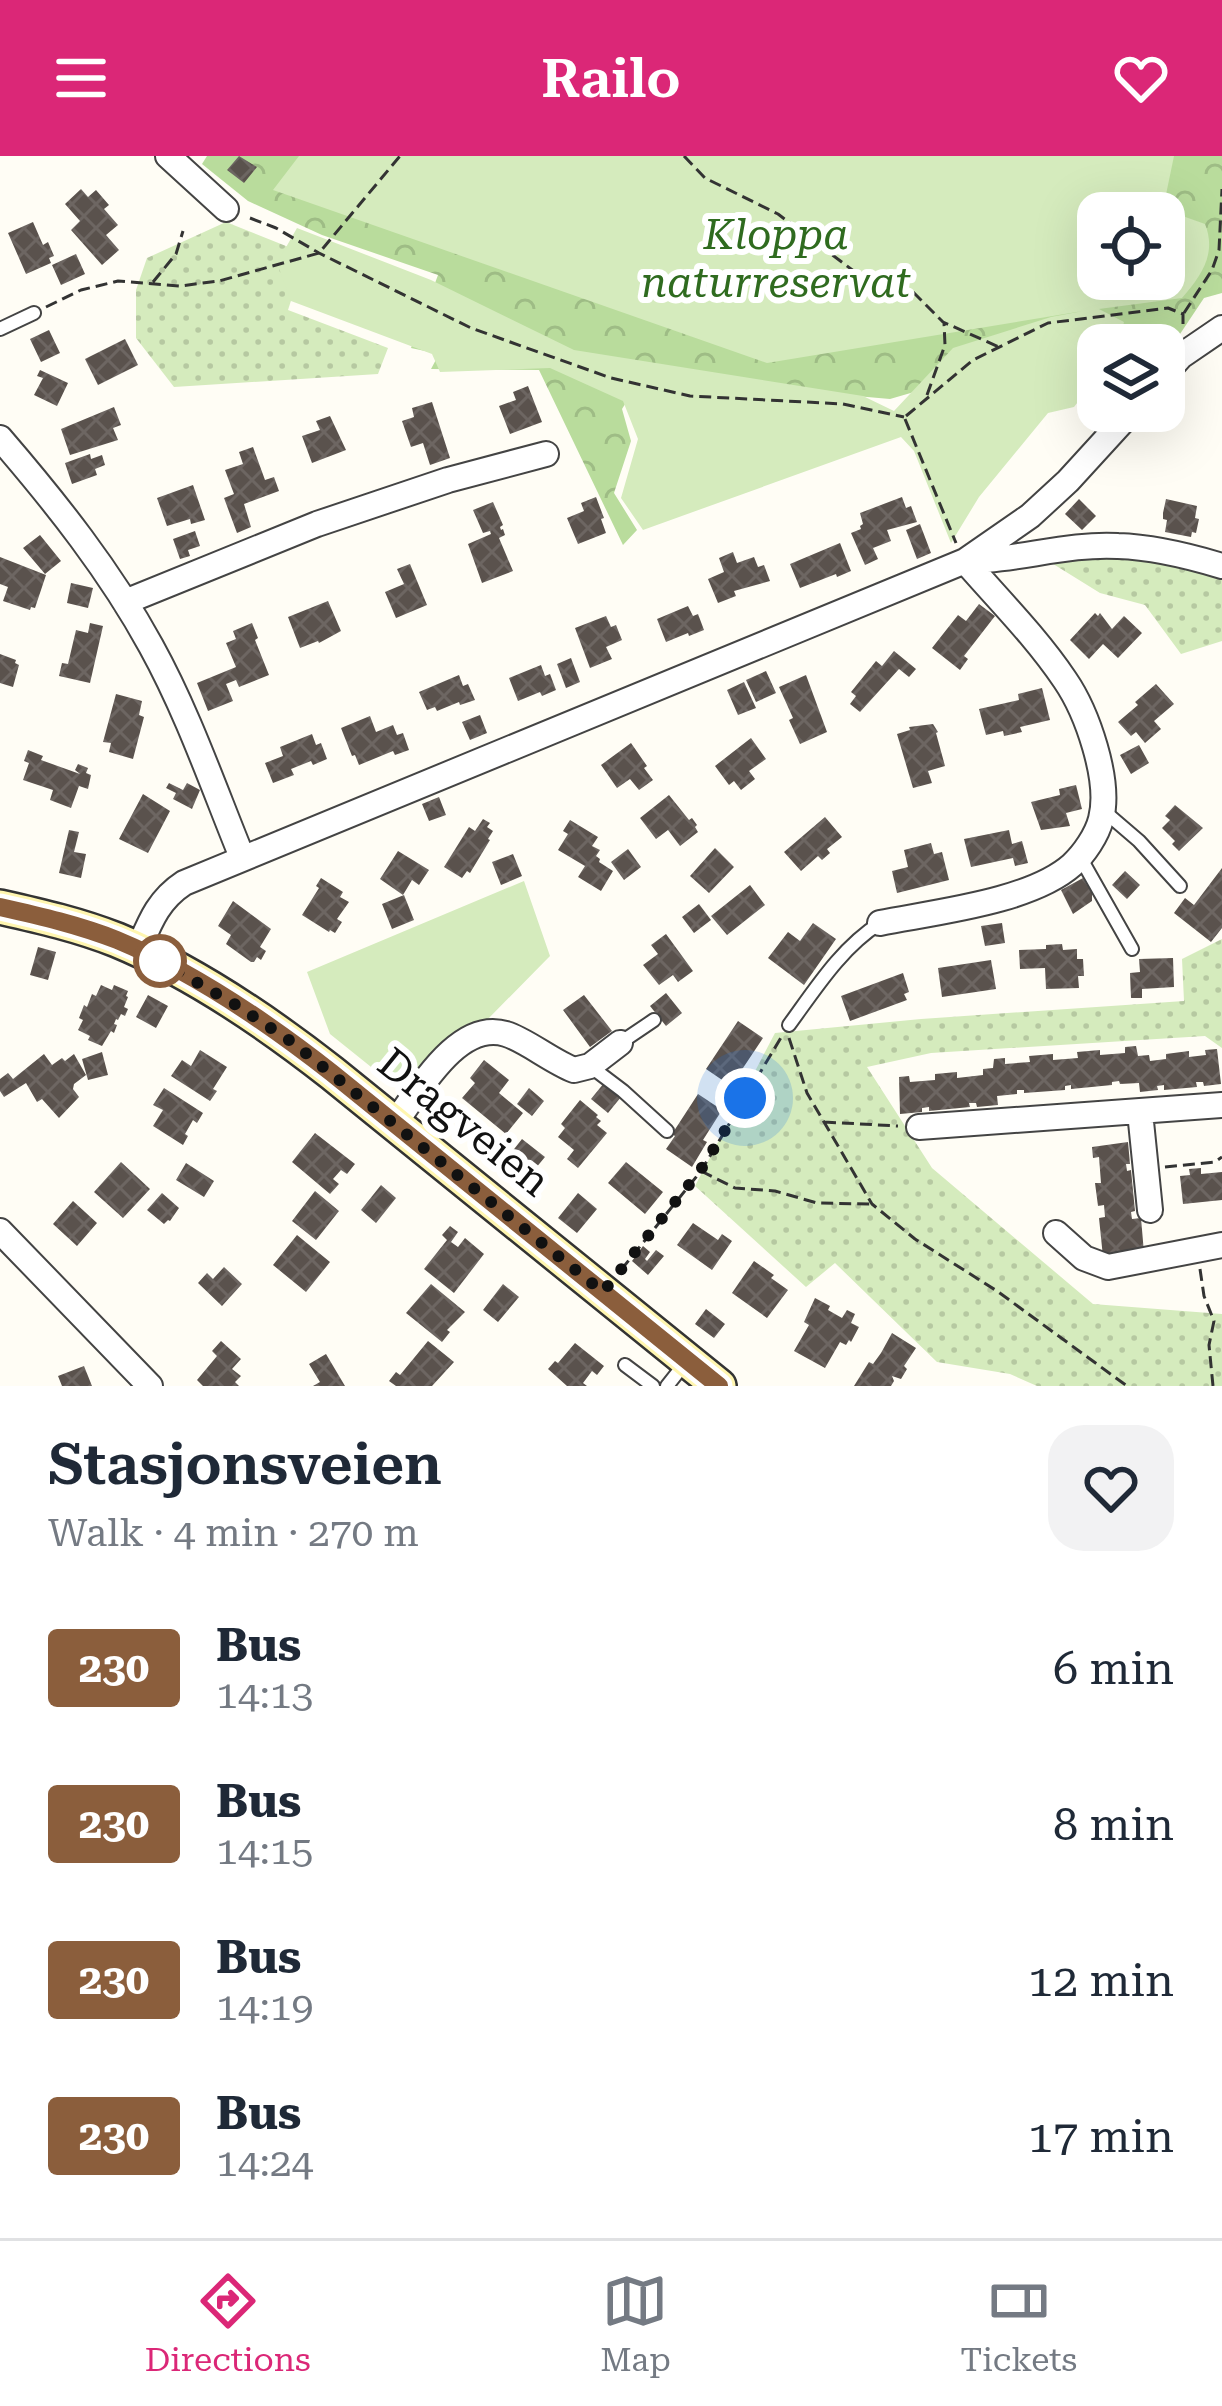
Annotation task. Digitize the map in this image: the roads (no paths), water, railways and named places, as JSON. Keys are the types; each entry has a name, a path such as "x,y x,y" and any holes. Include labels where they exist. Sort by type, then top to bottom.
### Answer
{"main road":[{"name":"Dragveien","path":"0,907 66,923 138,950 270,1027 603,1292 677,1374 718,1386"}],"street":[{"path":"168,156 226,209"},
{"path":"1185,355 1222,328"},
{"path":"138,950 156,908 169,892 242,857 965,561 1030,516 1113,432"},
{"path":"0,438 78,535 152,648 242,857"},
{"path":"125,602 316,524 448,480 547,454"},
{"path":"965,561 1115,545 1222,566"},
{"path":"880,923 995,900 1038,884 1070,867 1101,821 1102,777 1084,716 1067,682 965,561"},
{"path":"394,1124 451,1050 469,1037 491,1031 511,1035 574,1070 590,1066 620,1042"},
{"path":"920,1127 1222,1105"},
{"path":"1140,1112 1150,1210"},
{"path":"0,1231 150,1386"},
{"path":"1056,1233 1084,1258 1108,1267 1209,1247"}],"lane":[{"path":"0,328 34,313"},
{"path":"1102,808 1180,886"},
{"path":"1080,856 1132,949"},
{"path":"789,1025 842,955 880,923"},
{"path":"620,1042 654,1020"},
{"path":"590,1066 667,1131"},
{"path":"625,1365 653,1386"}],"park label":[{"name":"Kloppa naturreservat","path":"776,258"}]}
